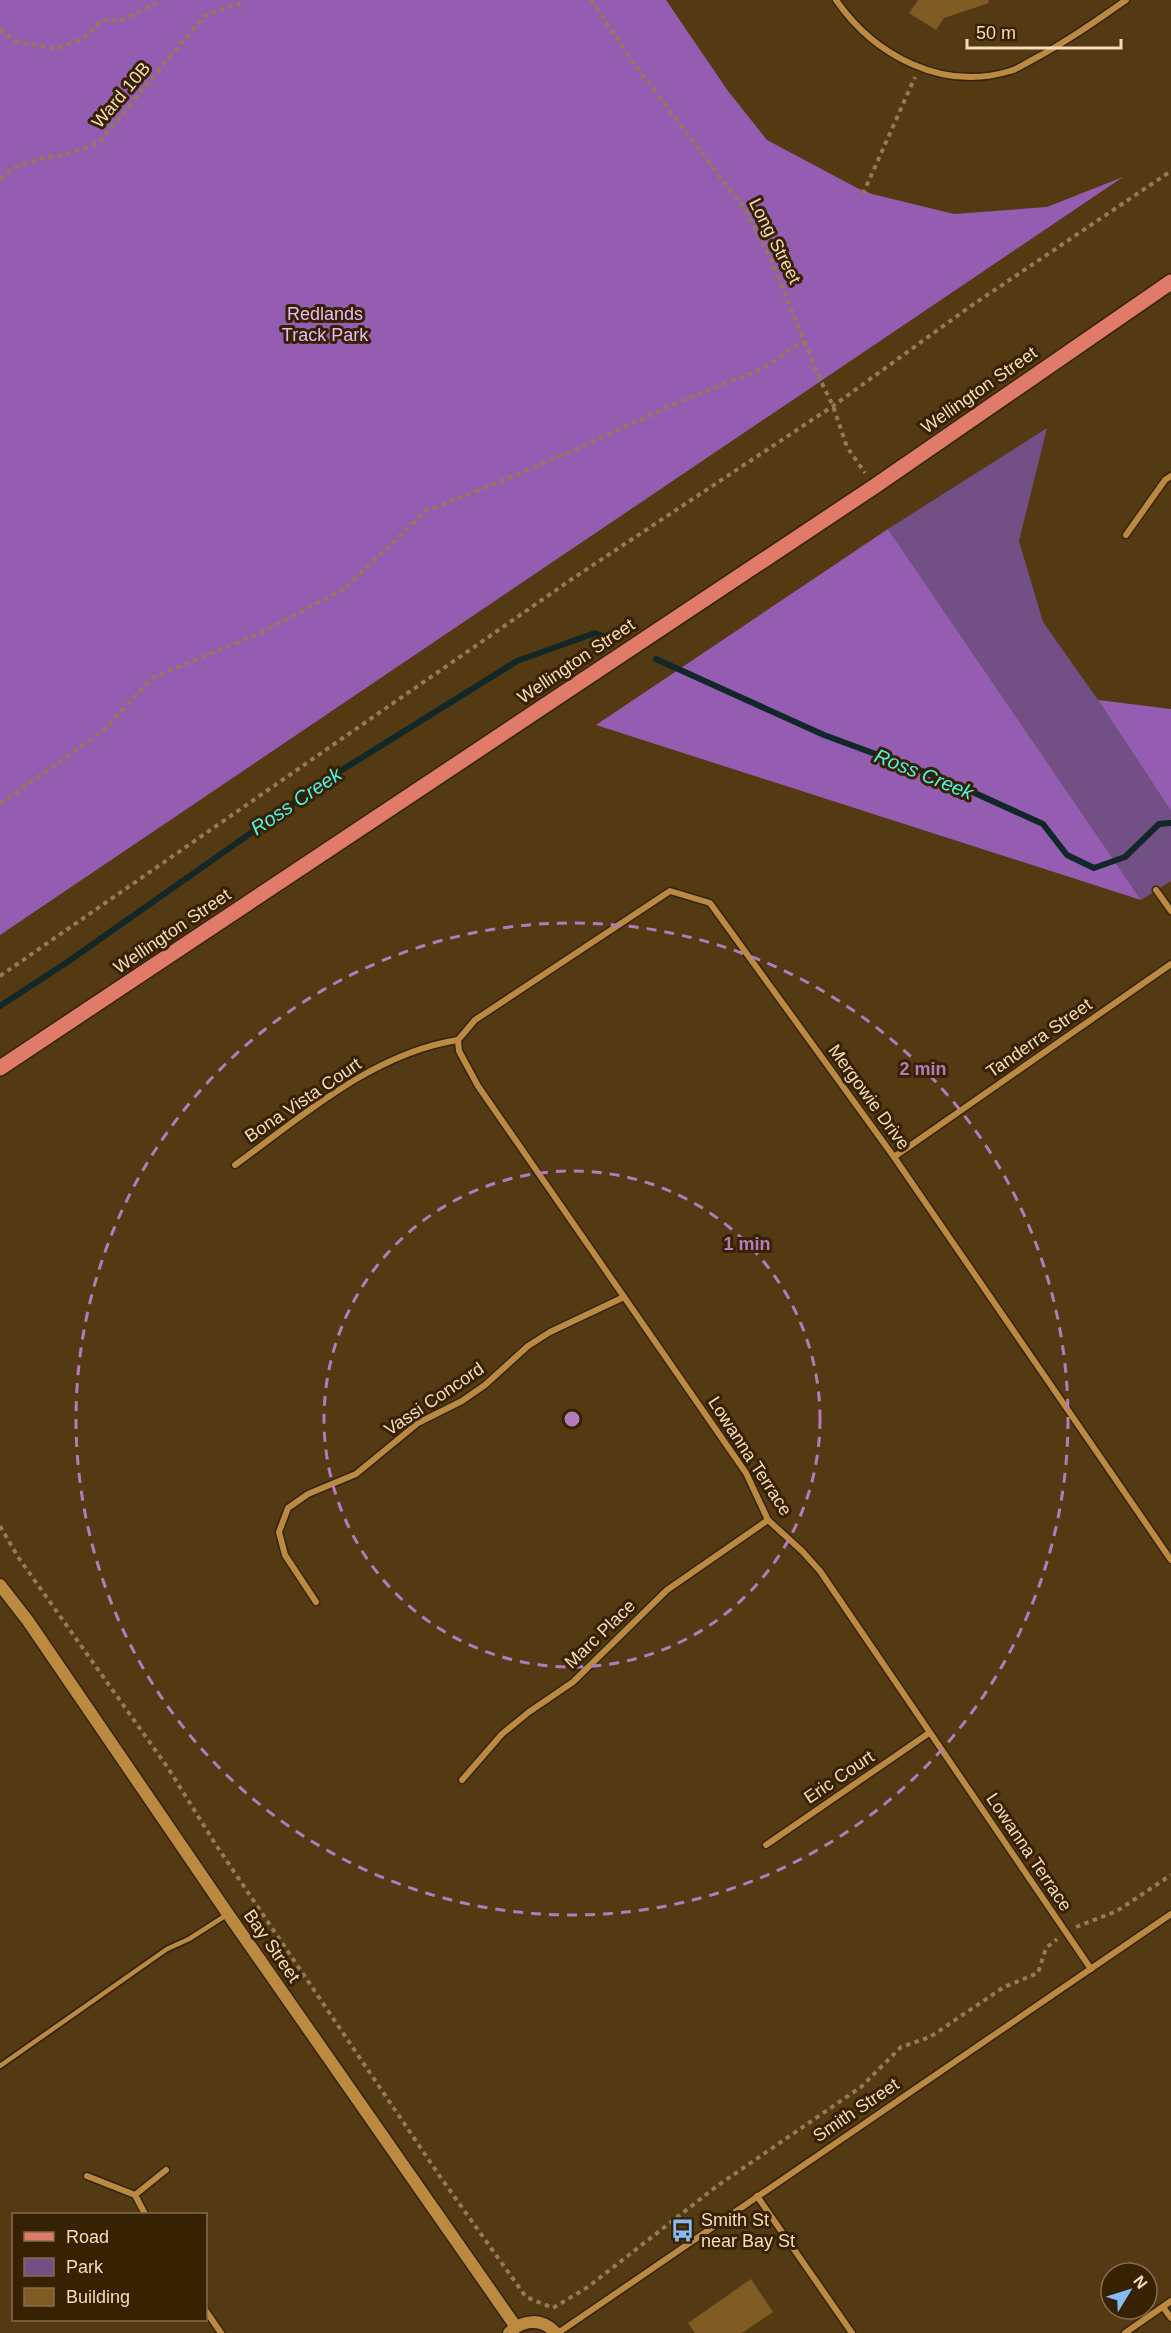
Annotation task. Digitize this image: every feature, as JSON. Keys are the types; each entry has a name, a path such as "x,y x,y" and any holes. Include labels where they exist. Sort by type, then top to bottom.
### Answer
{"main road":[{"name":"Wellington Street","path":"0,1068 875,486 1171,282"}],"street":[{"path":"836,0 849,18 879,47 919,68 942,74 972,77 1010,71 1057,47 1126,0"},
{"path":"1126,535 1165,480 1171,476"},
{"path":"1156,890 1171,911"},
{"name":"Mergowie Drive","path":"458,1040 475,1020 670,891 710,903 894,1157 1171,1560"},
{"name":"Tanderra Street","path":"894,1157 1171,964"},
{"name":"Bona Vista Court","path":"235,1165 348,1084 414,1051 437,1043 458,1040"},
{"name":"Lowanna Terrace","path":"458,1040 459,1051 478,1086 746,1473 768,1520 820,1571 1091,1969"},
{"name":"Vassi Concord","path":"316,1602 285,1555 279,1532 288,1508 308,1494 356,1474 418,1423 462,1401 528,1346 550,1332 624,1297"},
{"name":"Marc Place","path":"462,1780 502,1734 573,1682 667,1590 768,1520"},
{"name":"Bay Street","path":"0,1585 28,1621 513,2330"},
{"name":"Eric Court","path":"766,1845 929,1733"},
{"name":"Smith Street","path":"557,2333 1171,1914"},
{"path":"135,2195 166,2170"},
{"path":"87,2176 135,2195 144,2213"},
{"path":"757,2196 852,2333"},
{"path":"1125,2333 1171,2301"},
{"path":"1163,2307 1171,2318"},
{"path":"207,2312 221,2333"},
{"path":"513,2330 530,2322 538,2322 557,2333"}],"lane":[{"path":"0,2066 167,1949 189,1939 228,1914"}],"path":[{"path":"0,30 15,41 56,49 84,38 102,20 120,21 162,0"},
{"name":"Ward 10B","path":"0,179 6,172 21,164 77,151 99,142 204,16 232,5 239,5 240,0"},
{"name":"Long Street","path":"591,0 635,65 744,208 770,257 833,406 847,447 875,486"},
{"path":"863,194 919,68"},
{"path":"0,976 572,579 833,406 968,308 1171,171"},
{"path":"0,804 104,730 152,678 260,633 344,589 426,511 536,467 684,400 759,370 804,340"},
{"path":"0,1526 18,1557 168,1768 216,1845 441,2178 526,2297 552,2308 588,2287 717,2186 861,2086 901,2048 930,2037 1004,1987 1038,1973 1046,1948 1065,1931 1117,1911 1171,1875"}],"green space":[{"name":"Redlands Track Park","path":"0,0 666,0 728,91 767,140 872,194 954,214 1047,207 1123,177 0,935"},
{"path":"1047,428 1019,541 1043,622 1098,700 1171,811 1171,881 1141,900 888,529"},
{"path":"888,529 1141,900 596,725"},
{"path":"1098,700 1171,709 1171,811"}],"building":[{"path":"918,0 988,0 989,3 944,18 936,30 909,13"},
{"path":"751,2279 773,2312 742,2333 695,2333 688,2323"}],"waterway":[{"name":"Ross Creek","path":"0,1006 66,963 329,778 517,661 595,633 609,639"},
{"name":"Ross Creek","path":"656,659 824,735 946,780 1043,824 1067,855 1094,868 1125,857 1159,824 1171,823"}],"place":[{"name":"Smith St near Bay St","path":"683,2230"}]}
